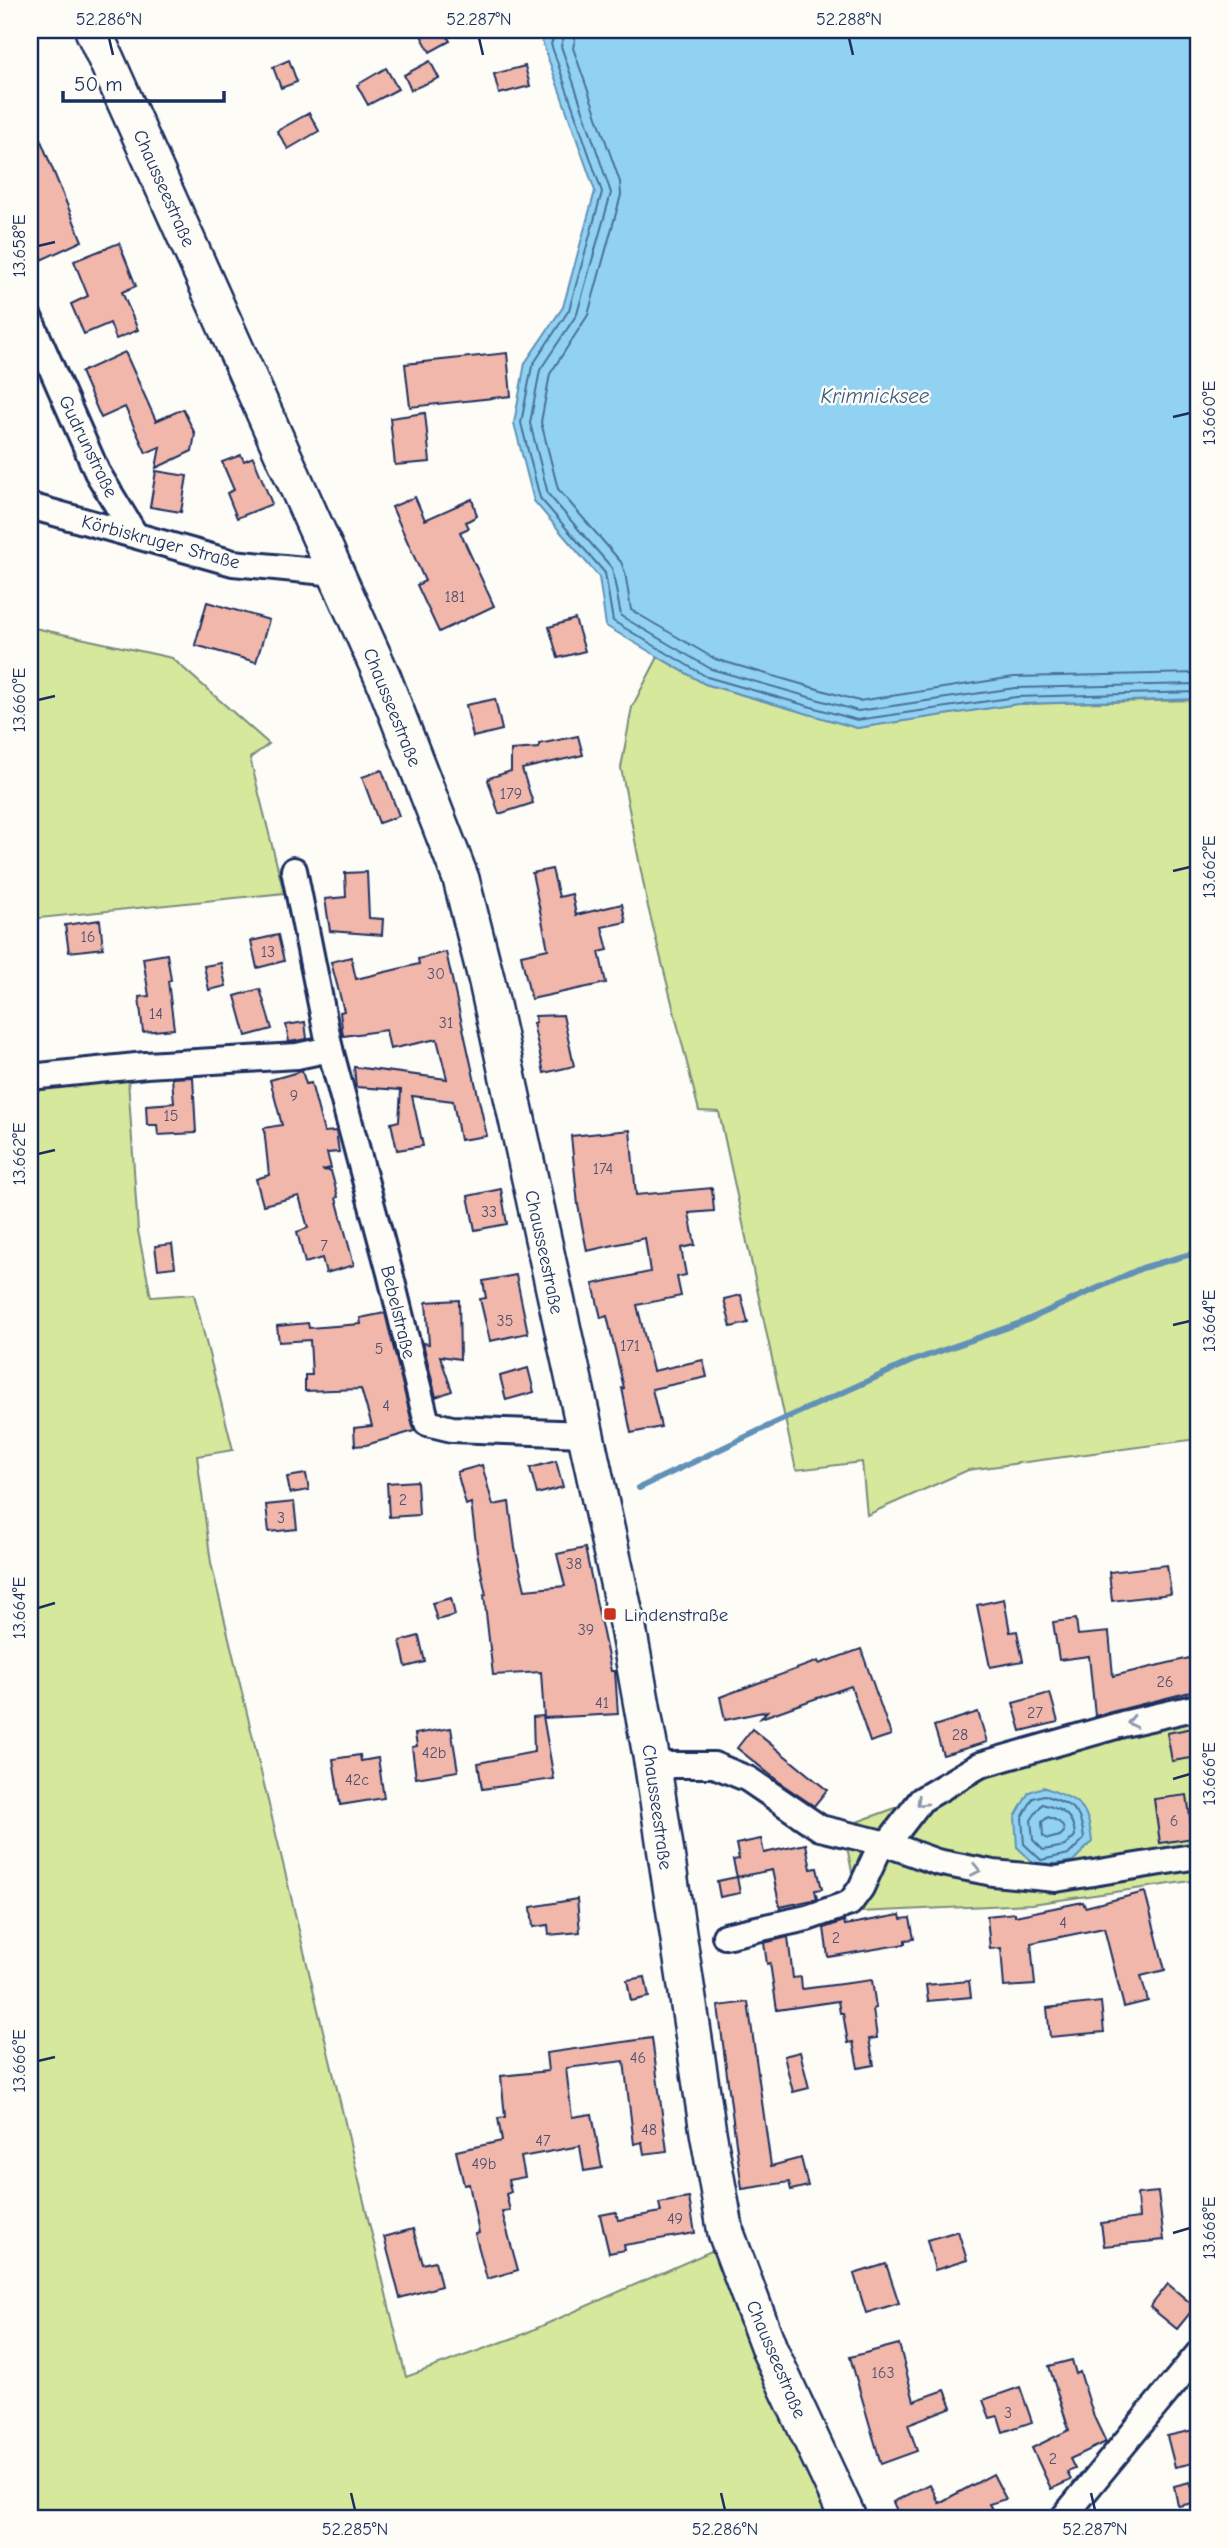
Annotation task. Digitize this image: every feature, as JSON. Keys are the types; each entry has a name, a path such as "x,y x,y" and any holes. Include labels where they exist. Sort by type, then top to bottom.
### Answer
{"main road":[{"name":"Chausseestraße","path":"93,30 383,678 461,879 487,982 628,1628 653,1767 706,2119 726,2233 770,2351 848,2518"}],"street":[{"name":"Gudrunstraße","path":"30,319 97,472 134,533"},
{"name":"Körbiskruger Straße","path":"30,506 134,533 233,563 336,573"},
{"name":"Bebelstraße","path":"294,870 330,1049 427,1423 452,1429 584,1434"},
{"path":"30,1077 146,1065 297,1056 330,1049"},
{"path":"725,1936 807,1918 850,1903 861,1888 878,1851 921,1800 980,1766 1123,1724 1198,1707"},
{"path":"653,1767 714,1765 748,1780 820,1828 887,1843 937,1862 993,1873 1056,1879 1198,1856"},
{"path":"1063,2518 1198,2354"}],"green space":[{"path":"30,627 172,658 269,744 250,758 284,893 30,919"},
{"path":"658,657 705,684 857,728 1017,704 1198,700 1198,1439 968,1470 867,1515 862,1462 796,1470 719,1112 699,1111 648,907 621,768 632,707"},
{"path":"128,1079 138,1231 151,1297 194,1294 233,1450 197,1456 211,1563 406,2377 519,2336 718,2248 836,2518 30,2518 30,1087"},
{"path":"1198,1714 1198,1880 1032,1904 860,1912 843,1827 973,1780 992,1770"}],"water":[{"name":"Krimnicksee","path":"553,30 1198,30 1198,699 1017,704 857,728 705,684 606,626 599,577 534,501 514,423 525,363 563,307 595,191 542,41"},
{"path":"1043,1787 1080,1805 1088,1819 1092,1842 1073,1861 1038,1867 1017,1847 1015,1817 1029,1792"}],"building":[{"path":"418,30 444,30 450,41 430,52"},
{"path":"289,60 297,82 281,88 273,67"},
{"path":"430,61 439,78 411,90 404,75"},
{"path":"525,66 530,86 499,94 494,74"},
{"path":"386,68 398,89 368,105 357,85"},
{"path":"309,113 319,131 288,149 277,131"},
{"path":"30,114 82,241 30,265"},
{"path":"119,243 136,286 122,292 138,330 116,339 110,323 84,334 71,304 88,296 74,261"},
{"path":"125,352 156,421 183,409 195,434 192,451 156,468 160,447 146,453 125,407 101,418 81,372"},
{"path":"507,353 511,396 410,407 405,364"},
{"path":"425,413 430,462 395,465 390,418"},
{"path":"241,455 244,461 253,457 272,504 237,518 227,493 234,490 222,462"},
{"path":"156,471 187,476 181,512 150,507"},
{"path":"415,497 425,520 472,499 477,516 466,522 469,528 460,532 494,606 439,632 417,585 425,581 392,507"},
{"path":"207,602 269,620 256,662 195,645"},
{"path":"575,619 585,651 558,658 549,627"},
{"path":"495,699 502,730 473,737 466,705"},
{"path":"578,736 583,755 522,769 533,803 499,814 488,780 511,771 511,750 539,748 539,744"},
{"path":"382,770 399,816 379,823 362,777"},
{"path":"552,869 559,897 572,894 576,915 622,904 626,922 602,927 608,950 599,952 606,983 531,999 521,955 548,949 532,873"},
{"path":"367,872 369,918 383,919 382,935 330,931 325,899 346,897 345,873"},
{"path":"100,920 103,948 69,952 65,925"},
{"path":"278,935 284,961 257,968 251,941"},
{"path":"446,952 487,1136 460,1140 453,1101 412,1096 423,1146 397,1150 391,1123 399,1121 401,1090 356,1087 354,1067 447,1079 437,1039 390,1049 386,1030 343,1036 340,1012 344,1011 331,962 351,957 356,979 419,964 418,959"},
{"path":"167,954 174,1029 143,1032 139,997 149,996 143,958"},
{"path":"221,963 226,986 209,990 204,966"},
{"path":"260,989 272,1029 246,1036 235,996"},
{"path":"563,1015 574,1066 544,1073 533,1023 536,1022 535,1016"},
{"path":"305,1022 307,1039 289,1042 286,1025"},
{"path":"302,1071 306,1084 311,1083 324,1132 336,1131 339,1152 327,1153 331,1168 322,1170 331,1171 354,1265 326,1273 322,1258 305,1263 297,1232 308,1228 299,1196 263,1205 256,1179 269,1175 264,1128 282,1125 270,1080"},
{"path":"193,1077 196,1133 158,1135 157,1125 147,1125 146,1105 174,1103 172,1078"},
{"path":"630,1130 636,1195 712,1188 714,1211 689,1213 695,1245 681,1248 686,1275 677,1277 681,1296 637,1305 653,1371 703,1360 707,1377 652,1389 661,1427 631,1433 624,1388 607,1316 601,1318 593,1284 650,1272 645,1238 587,1251 578,1205 571,1136"},
{"path":"501,1189 507,1224 475,1230 468,1196"},
{"path":"172,1244 175,1267 158,1269 155,1246"},
{"path":"516,1275 528,1333 490,1341 480,1299 486,1298 483,1281"},
{"path":"741,1295 748,1323 731,1327 724,1299"},
{"path":"459,1300 460,1359 440,1356 452,1391 436,1397 423,1343 429,1344 426,1302"},
{"path":"385,1313 414,1431 355,1446 354,1428 372,1426 361,1389 305,1391 305,1375 312,1375 310,1340 279,1342 277,1326 308,1323 309,1328 361,1324 360,1318"},
{"path":"528,1368 534,1392 506,1400 500,1376"},
{"path":"556,1461 563,1487 537,1494 530,1468"},
{"path":"482,1465 493,1505 509,1502 515,1548 525,1590 565,1586 557,1554 585,1548 611,1671 615,1671 618,1714 544,1718 541,1672 493,1675 486,1595 471,1503 466,1505 457,1472"},
{"path":"306,1474 309,1490 290,1493 287,1477"},
{"path":"417,1481 419,1515 389,1517 387,1483"},
{"path":"294,1502 297,1529 269,1532 266,1505"},
{"path":"1167,1565 1171,1594 1112,1601 1109,1572"},
{"path":"451,1598 455,1615 437,1620 432,1603"},
{"path":"1004,1599 1010,1632 1017,1631 1023,1661 990,1667 977,1605"},
{"path":"1076,1619 1078,1635 1109,1632 1113,1676 1198,1656 1198,1690 1095,1716 1089,1656 1059,1660 1053,1622"},
{"path":"419,1636 425,1662 406,1667 400,1641"},
{"path":"861,1649 891,1735 870,1742 851,1686 761,1718 767,1711 725,1720 720,1697 818,1661 819,1664"},
{"path":"1050,1693 1058,1722 1021,1731 1013,1703"},
{"path":"978,1712 987,1742 943,1755 934,1726"},
{"path":"543,1716 554,1779 482,1789 478,1763 534,1752 533,1717"},
{"path":"1198,1727 1198,1757 1172,1761 1167,1733"},
{"path":"451,1728 458,1771 416,1778 412,1747 417,1746 415,1734"},
{"path":"752,1729 827,1790 814,1806 737,1748"},
{"path":"360,1755 361,1761 378,1758 384,1798 340,1805 333,1759"},
{"path":"1187,1795 1193,1838 1160,1843 1154,1799"},
{"path":"761,1839 764,1853 806,1844 811,1869 817,1868 822,1889 815,1890 817,1899 780,1907 772,1870 737,1877 733,1860 739,1859 736,1844"},
{"path":"737,1877 740,1893 720,1897 717,1881"},
{"path":"1145,1892 1165,1970 1141,1976 1148,2001 1124,2007 1104,1928 1031,1943 1035,1985 1004,1987 1001,1948 990,1949 987,1916 1015,1913 1015,1916 1083,1902 1085,1907"},
{"path":"577,1899 580,1932 549,1935 548,1925 533,1927 531,1907"},
{"path":"900,1915 901,1919 910,1918 914,1939 905,1940 905,1944 828,1957 824,1928 844,1921 845,1925"},
{"path":"788,1937 793,1978 801,1977 802,1989 872,1980 877,2038 869,2039 874,2065 858,2068 853,2042 848,2043 838,2001 777,2010 764,1943"},
{"path":"645,1977 649,1997 631,2001 627,1980"},
{"path":"969,1981 971,1997 928,2001 926,1985"},
{"path":"748,2002 771,2166 801,2158 808,2186 791,2190 789,2182 742,2189 718,2006"},
{"path":"1101,2002 1104,2032 1050,2037 1047,2008"},
{"path":"652,2038 667,2151 644,2154 642,2142 634,2144 624,2061 566,2068 572,2117 592,2114 602,2168 584,2171 580,2146 521,2157 525,2177 508,2180 511,2192 506,2194 510,2211 502,2212 518,2270 487,2279 475,2234 479,2233 469,2184 464,2185 456,2151 502,2141 498,2118 505,2117 501,2076 548,2071 546,2053"},
{"path":"800,2052 809,2088 793,2092 784,2056"},
{"path":"1158,2192 1164,2240 1104,2246 1101,2223 1139,2218 1137,2194"},
{"path":"689,2198 695,2233 624,2245 625,2250 609,2253 600,2215 616,2212 618,2220 661,2212 659,2203"},
{"path":"413,2229 423,2264 435,2261 441,2286 400,2298 384,2237"},
{"path":"958,2231 967,2260 935,2270 927,2240"},
{"path":"886,2264 899,2303 866,2313 854,2274"},
{"path":"1168,2284 1195,2307 1177,2329 1150,2307"},
{"path":"899,2344 914,2401 945,2390 952,2407 908,2424 917,2451 881,2464 850,2357"},
{"path":"1072,2360 1076,2374 1080,2372 1094,2417 1106,2442 1070,2459 1075,2469 1067,2472 1071,2480 1051,2489 1032,2448 1069,2430 1049,2366"},
{"path":"1020,2387 1032,2422 1003,2432 998,2416 990,2418 983,2400"},
{"path":"1198,2429 1198,2462 1175,2467 1167,2436"},
{"path":"993,2474 1006,2499 989,2504 997,2518 900,2518 893,2502 930,2484 939,2503"},
{"path":"1190,2482 1194,2503 1178,2506 1174,2486"}],"waterway":[{"path":"639,1488 912,1361 1023,1322 1142,1268 1198,1252"}],"place":[{"name":"Lindenstraße","path":"610,1614"}]}
